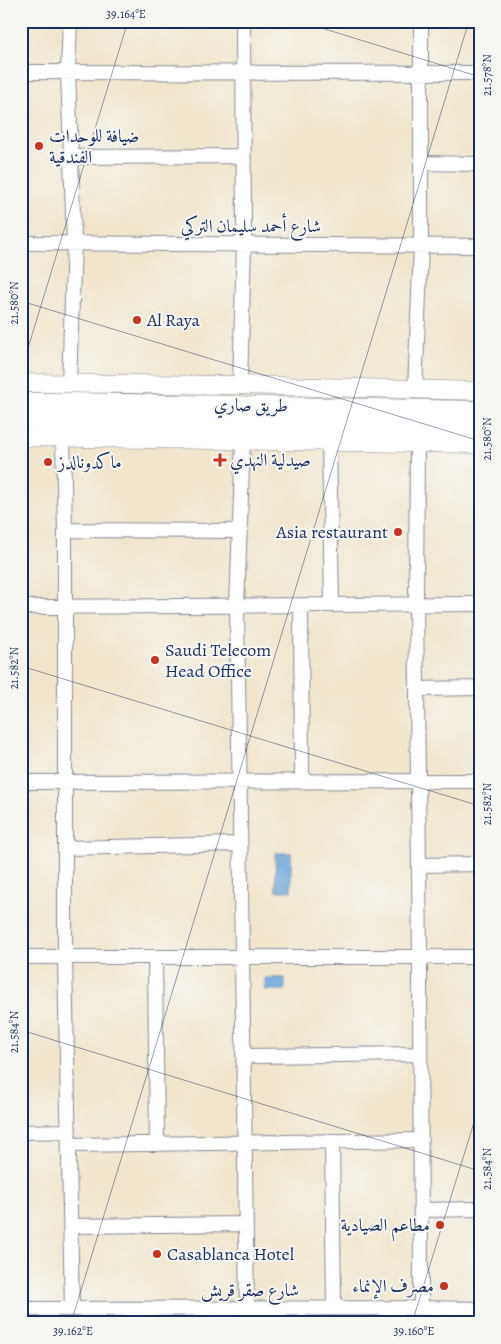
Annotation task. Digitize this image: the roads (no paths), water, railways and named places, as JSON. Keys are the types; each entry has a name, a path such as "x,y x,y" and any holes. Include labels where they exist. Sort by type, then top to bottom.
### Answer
{"main road":[{"name":"طريق صاري","path":"21,383 240,385 480,391"},
{"name":"طريق صاري","path":"21,402 480,410"},
{"name":"طريق صاري","path":"21,419 480,426"},
{"path":"415,425 480,443"},
{"path":"21,437 417,444 480,443"}],"street":[{"path":"69,383 74,243 68,72 70,21"},
{"path":"240,385 244,244 243,21"},
{"path":"415,390 421,246 421,21"},
{"path":"21,72 480,73"},
{"path":"71,158 243,156"},
{"path":"421,163 480,164"},
{"name":"شارع أحمد سليمان التركي","path":"21,243 480,246"},
{"path":"63,438 65,530 65,958 72,1309"},
{"path":"243,440 237,606 247,1309"},
{"path":"329,442 332,605"},
{"path":"417,444 416,605 421,1308"},
{"path":"65,530 240,531"},
{"path":"21,607 480,604"},
{"path":"301,605 302,782"},
{"path":"418,690 480,688"},
{"path":"21,782 480,782"},
{"path":"66,848 240,844"},
{"path":"419,864 480,864"},
{"path":"155,957 157,1144"},
{"path":"21,958 480,957"},
{"path":"243,1056 420,1054"},
{"path":"21,1132 69,1138 157,1144 421,1140"},
{"path":"332,1141 334,1308"},
{"path":"421,1210 480,1209"},
{"path":"71,1226 245,1224"},
{"path":"294,1308 294,1323"},
{"name":"شارع صقر قريش","path":"21,1309 480,1309"}],"water":[{"path":"275,853 291,853 291,891 276,891"},
{"path":"265,978 285,978 285,990 265,990"}],"place":[{"name":"ضيافة للوحدات الفندقية","path":"39,146"},
{"name":"Al Raya","path":"137,320"},
{"name":"صيدلية النهدي","path":"220,460"},
{"name":"ماكدونالدز","path":"48,462"},
{"name":"Asia restaurant","path":"398,532"},
{"name":"Saudi Telecom Head Office","path":"155,660"},
{"name":"مطاعم الصيادية","path":"440,1225"},
{"name":"Casablanca Hotel","path":"157,1254"},
{"name":"مصرف الإنماء","path":"444,1286"}]}
